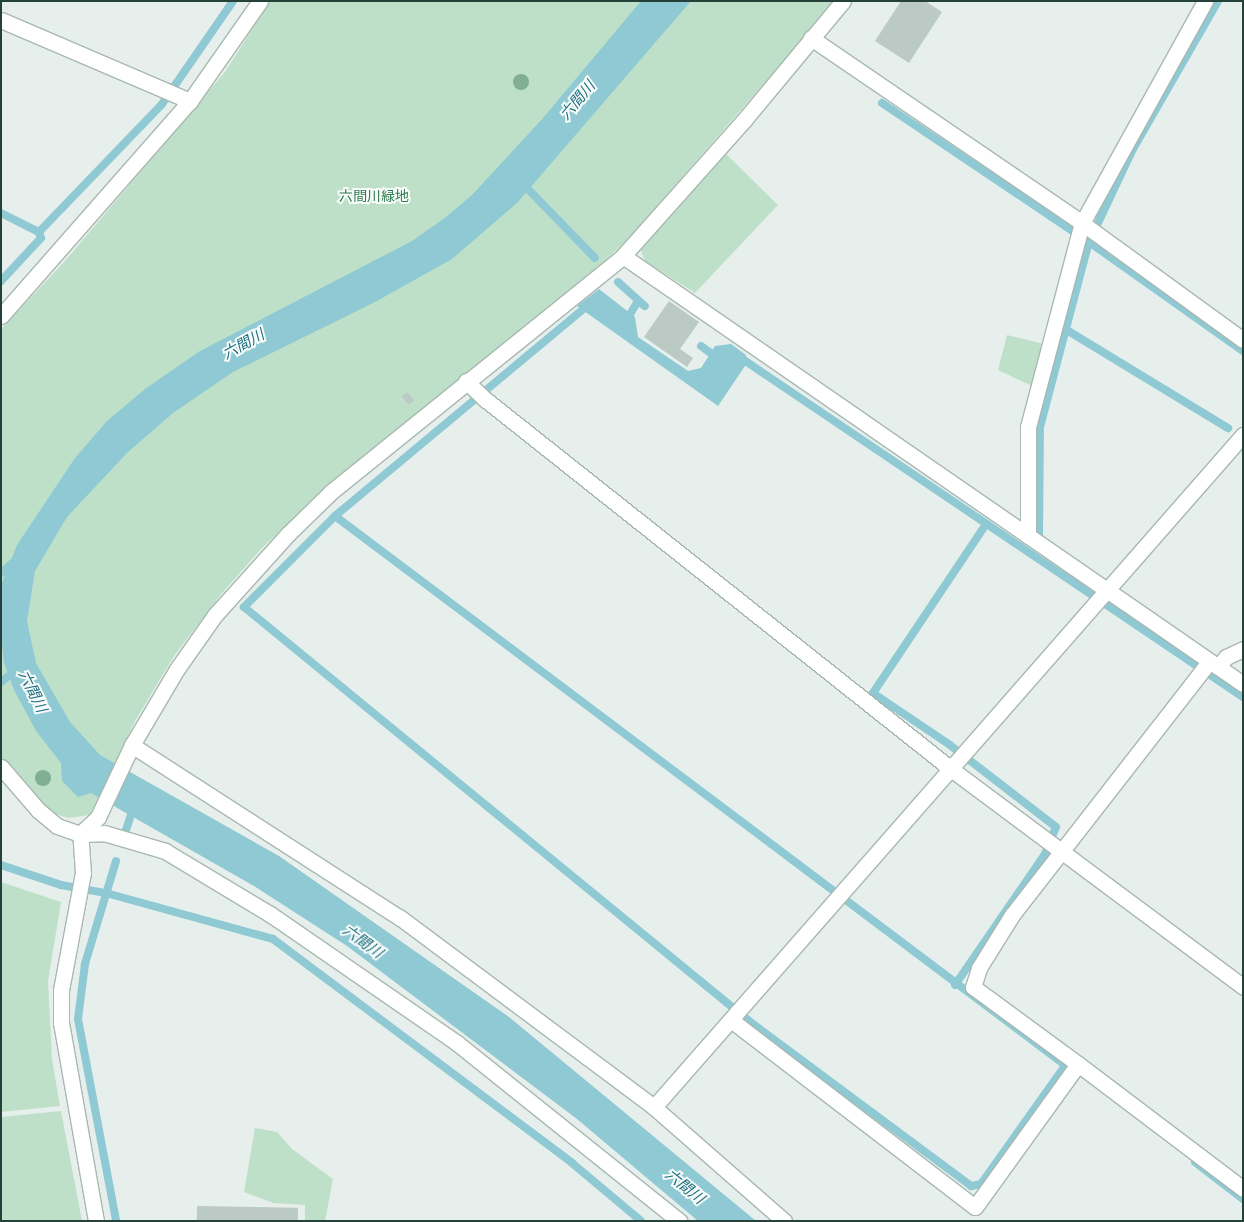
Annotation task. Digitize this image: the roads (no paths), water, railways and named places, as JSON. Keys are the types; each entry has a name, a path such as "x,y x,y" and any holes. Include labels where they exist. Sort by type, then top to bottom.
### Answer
{"street":[{"path":"1,316 190,102 260,1"},
{"path":"96,1221 61,1023 65,960 82,879 80,834 98,817 128,752 188,654 215,615 330,492 476,391 623,256 745,119 843,1"},
{"path":"1028,536 1028,426 1085,231 1206,1"},
{"path":"1,20 190,102"},
{"path":"811,38 1243,340"},
{"path":"623,256 1028,536 1208,667 1243,684"},
{"path":"476,391 960,759 1054,846 1243,987"},
{"path":"654,1107 1243,435"},
{"path":"1241,1186 1075,1069 973,987 979,968 1054,846 1208,667 1243,649"},
{"path":"128,752 400,918 654,1107 784,1221"},
{"path":"1,767 38,810 56,826 80,834 104,833 165,852 270,914 457,1043 679,1221"},
{"path":"736,1014 975,1207 1075,1069"}],"water":[{"name":"六間川","path":"641,1 691,1 517,203 452,259 375,302 233,372 173,413 128,452 67,517 35,571 27,621 36,663 70,722 100,755 279,856 509,1017 756,1221 698,1221 577,1119 347,946 254,886 91,793 78,797 62,781 61,763 36,731 14,690 4,663 1,635 1,585 17,545 75,458 107,421 145,389 200,351 412,241 446,217 473,194 543,118"},
{"path":"599,289 635,317 638,337 688,371 701,368 715,346 731,344 746,355 745,366 718,406 577,306"}],"waterway":[{"path":"39,232 162,104 233,1"},
{"path":"1039,534 1040,427 1089,242 1133,149 1218,1"},
{"path":"882,103 1089,242 1243,351"},
{"path":"523,184 595,258"},
{"path":"1,213 39,232 41,238 1,281"},
{"path":"618,282 645,306"},
{"path":"626,321 638,301"},
{"path":"589,307 587,306 335,516 244,607 749,1021 971,1186 981,1184 1065,1066"},
{"path":"1065,329 1228,428"},
{"path":"701,346 716,357"},
{"path":"738,356 1243,697"},
{"path":"335,516 1069,1068"},
{"path":"955,985 1045,854 1056,827 950,745 873,693 986,524"},
{"path":"1,573 16,560"},
{"name":"六間川","path":"1,682 16,670"},
{"path":"126,830 133,808"},
{"path":"116,861 85,964 78,1019 116,1221"},
{"path":"1,865 61,885 106,893 273,939 572,1163 641,1221"},
{"path":"1195,1162 1243,1199"}],"park label":[{"name":"六間川緑地","path":"374,196"}]}
